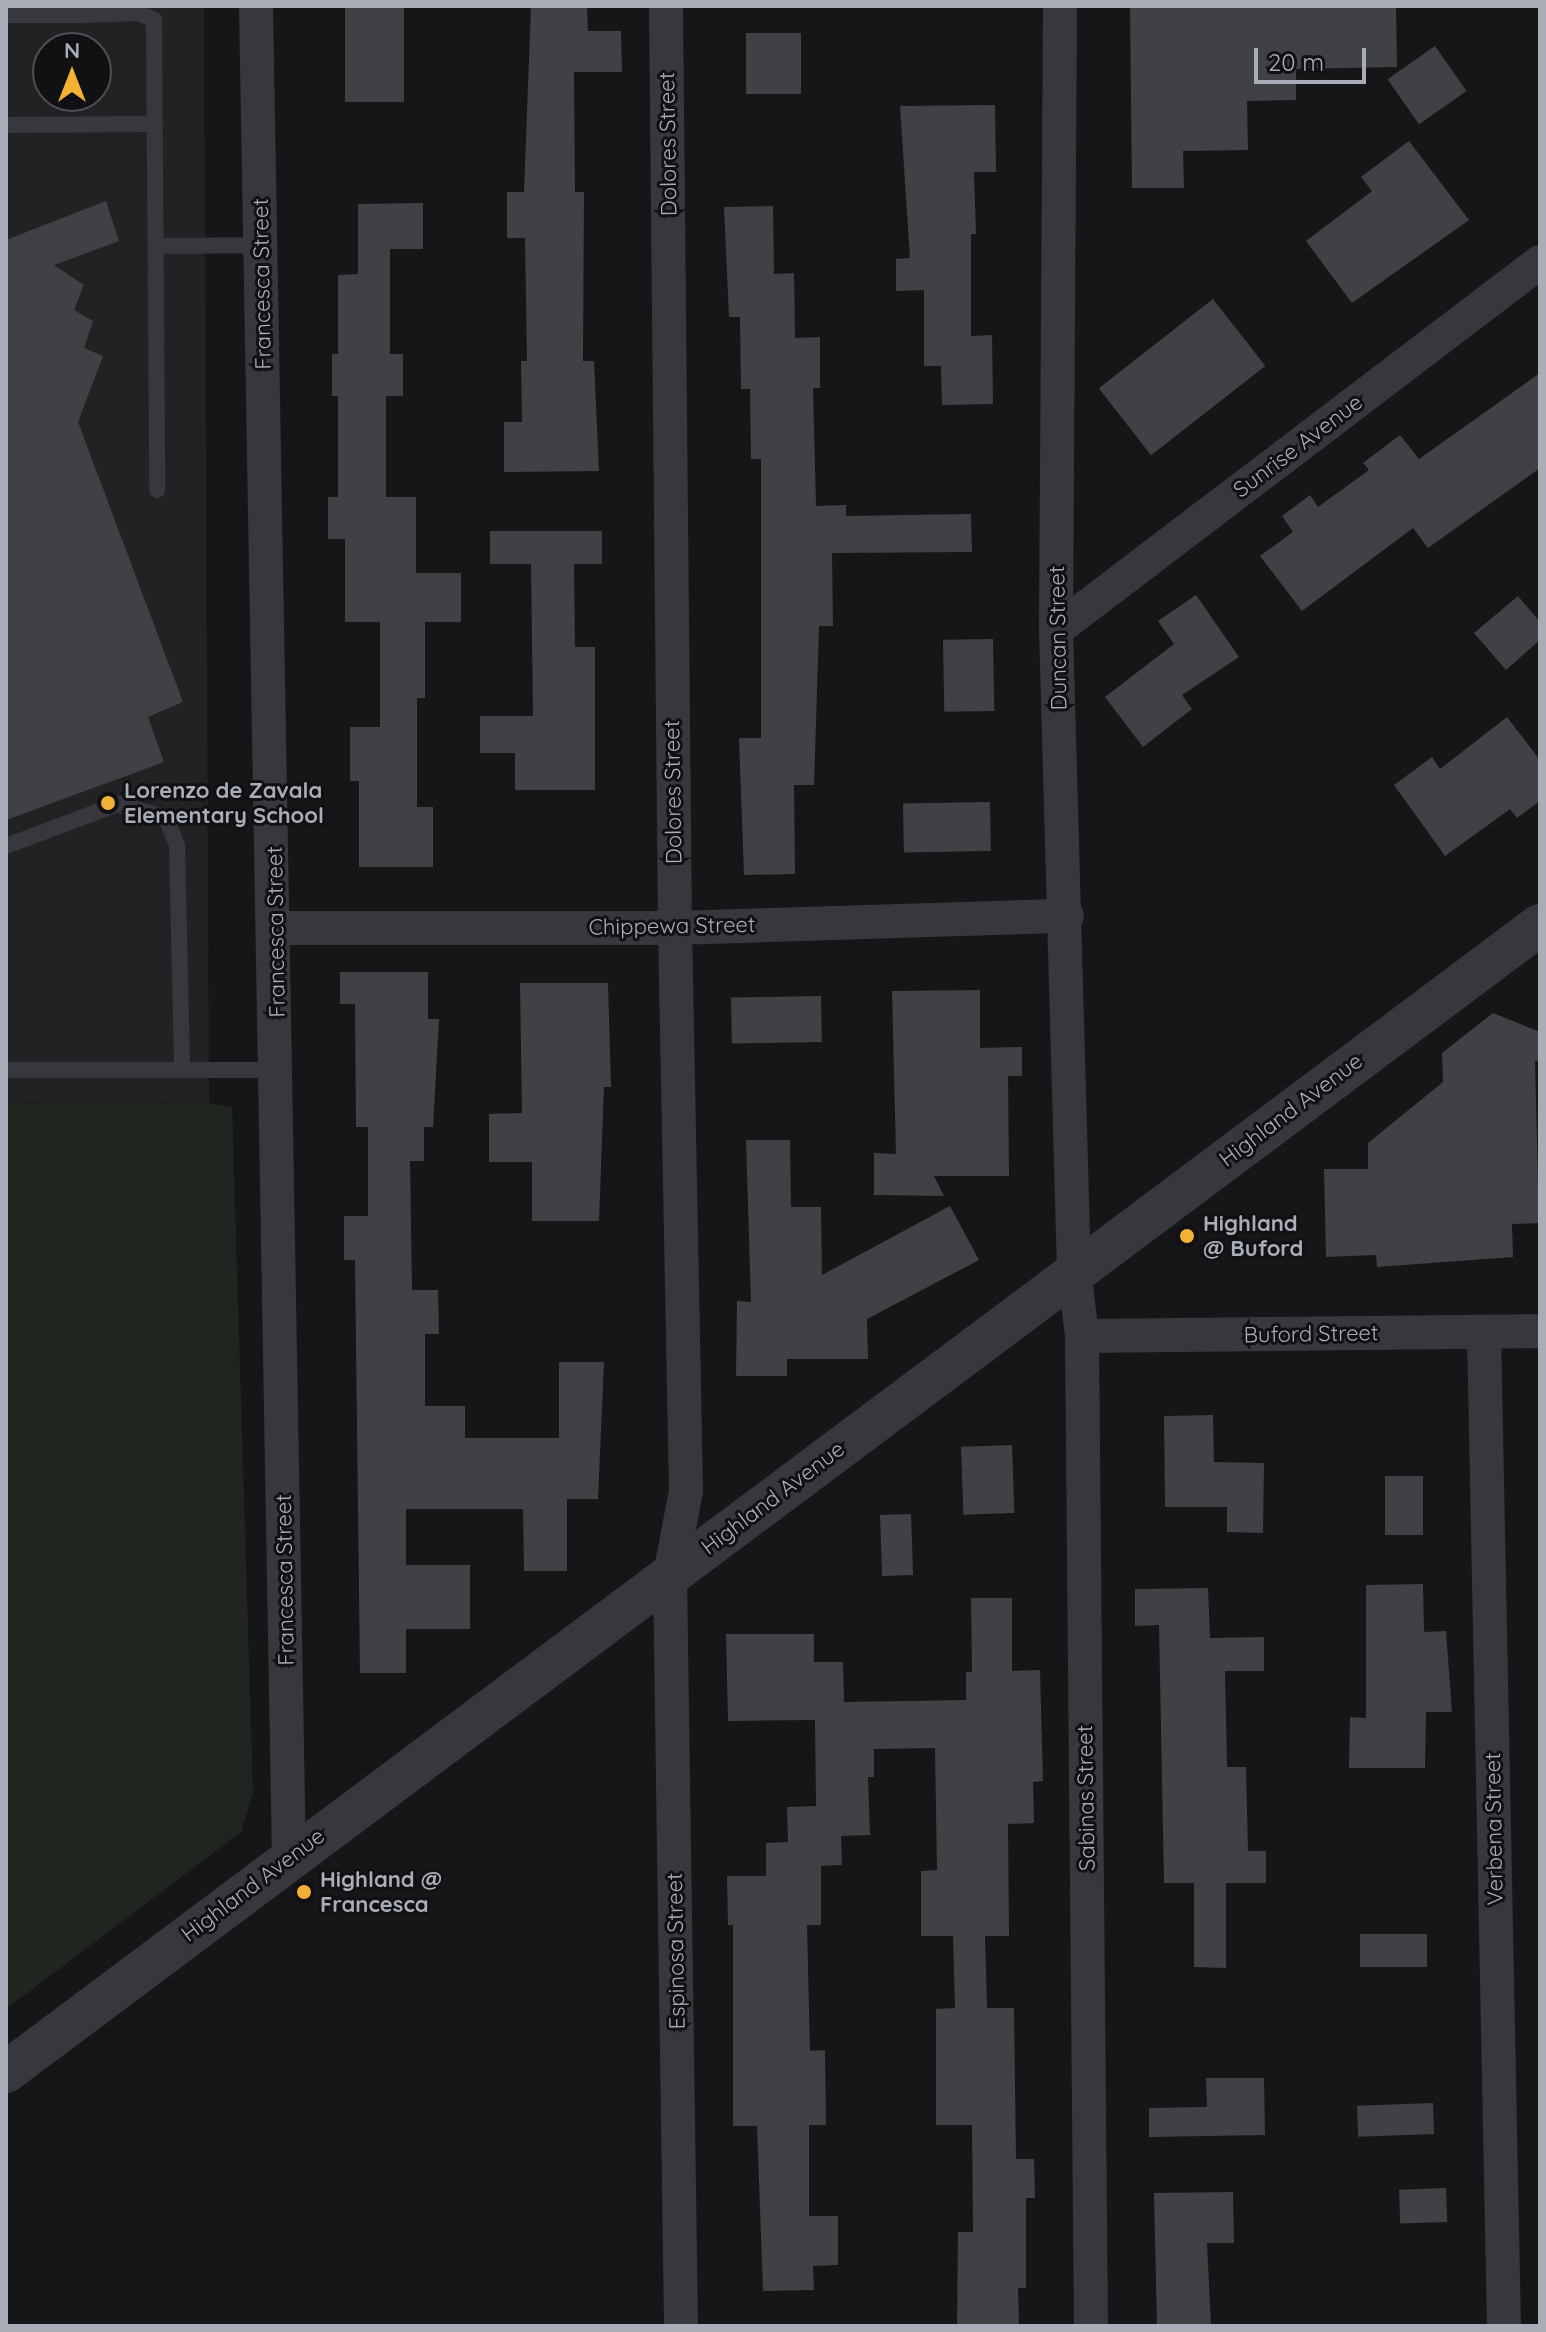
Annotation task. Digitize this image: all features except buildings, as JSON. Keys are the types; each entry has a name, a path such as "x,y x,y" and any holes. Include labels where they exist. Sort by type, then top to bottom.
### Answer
{"street":[{"name":"Francesca Street","path":"256,6 276,928 289,1858"},
{"name":"Dolores Street","path":"666,6 675,928 686,1491 670,1575"},
{"name":"Duncan Street","path":"1060,6 1056,630 1067,916 1074,1270"},
{"name":"Sunrise Avenue","path":"1056,630 1540,262"},
{"name":"Chippewa Street","path":"276,928 675,928 1067,916"},
{"name":"Highland Avenue","path":"6,2072 1074,1270 1540,925"},
{"name":"Sabinas Street","path":"1074,1270 1082,1336 1091,2326"},
{"name":"Buford Street","path":"1082,1336 1540,1331"},
{"name":"Verbena Street","path":"1484,1332 1504,2326"},
{"name":"Espinosa Street","path":"670,1575 681,2326"}],"lane":[{"path":"6,15 83,10 139,13 154,20 157,490"},
{"path":"6,125 154,124"},
{"path":"156,246 261,245"},
{"path":"6,846 118,804 166,818 177,845 182,1068"},
{"path":"6,1070 278,1070"}],"shaded area":[{"name":"Lorenzo de Zavala Elementary School","path":"6,6 204,6 209,1103 6,1104"},
{"path":"209,1103 232,1107 253,1792 241,1832 6,2009 6,1104"}],"place":[{"name":"Lorenzo de Zavala Elementary School","path":"108,803"},
{"name":"Highland @ Buford","path":"1187,1236"},
{"name":"Highland @ Francesca","path":"304,1892"}]}
